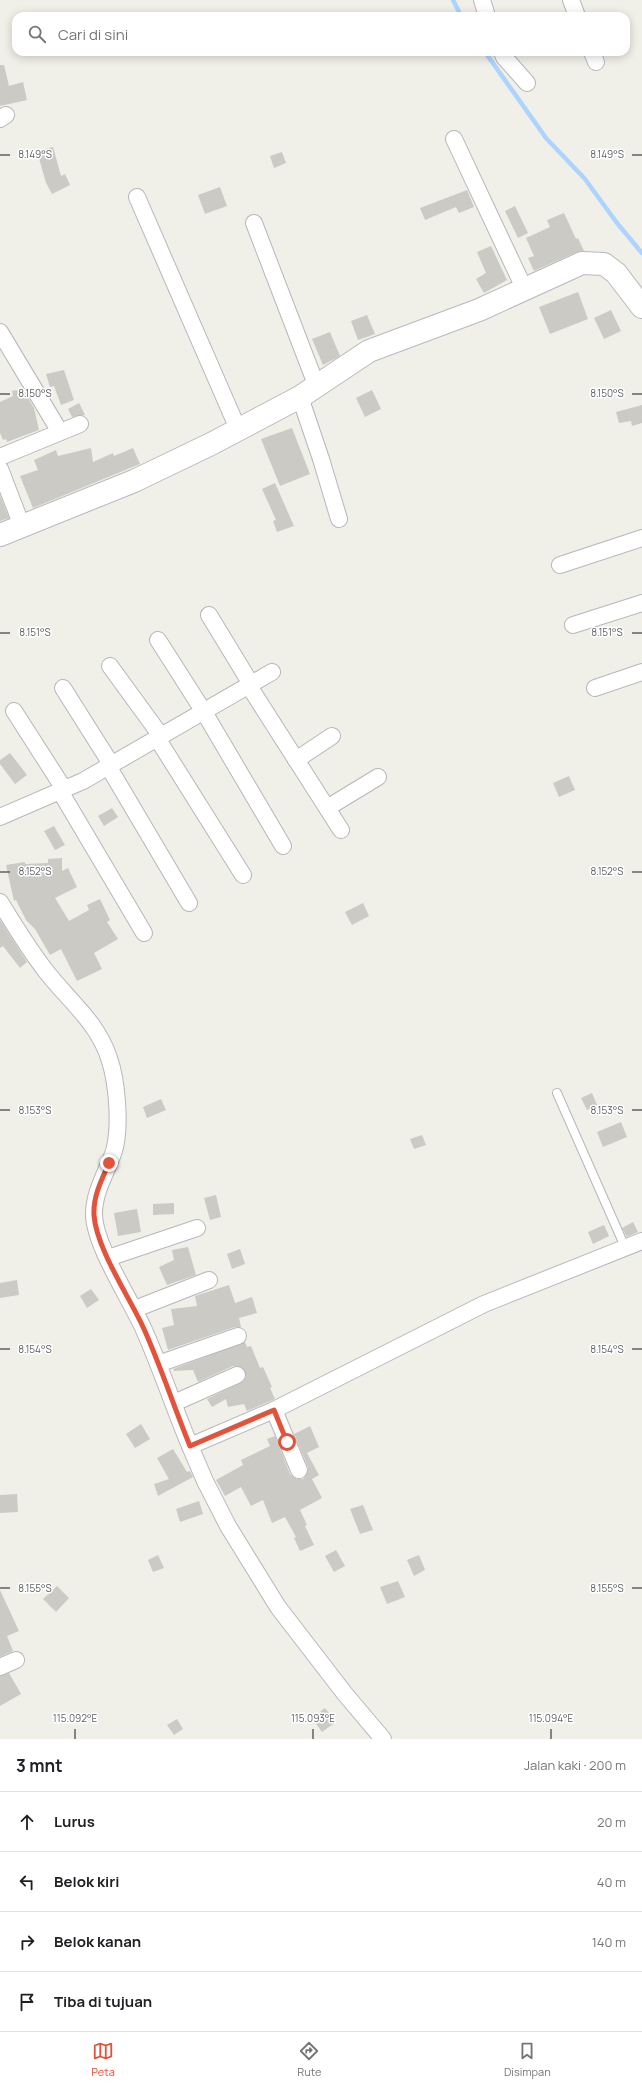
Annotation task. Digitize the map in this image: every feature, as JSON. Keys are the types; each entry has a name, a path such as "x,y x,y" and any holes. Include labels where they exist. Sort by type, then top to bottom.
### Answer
{"street":[{"path":"482,0 486,12"},
{"path":"571,0 576,12"},
{"path":"504,56 527,83"},
{"path":"454,139 524,288"},
{"path":"137,197 238,429"},
{"path":"254,223 308,392 321,459 339,519"},
{"path":"0,534 134,481 308,392 332,374 370,351 480,310 524,288 582,263 604,264 616,273 642,307"},
{"path":"0,332 60,432"},
{"path":"0,457 80,424"},
{"path":"0,469 22,526"},
{"path":"560,565 642,538"},
{"path":"572,625 642,603"},
{"path":"209,615 296,760 341,830"},
{"path":"158,640 204,712 283,846"},
{"path":"110,666 159,737 243,875"},
{"path":"0,817 62,790 110,765 272,672"},
{"path":"595,688 642,672"},
{"path":"63,688 110,765 189,903"},
{"path":"14,711 62,790 144,933"},
{"path":"296,760 332,736"},
{"path":"327,808 378,777"},
{"path":"0,902 46,971 92,1024 109,1058 116,1104 116,1136 114,1148 98,1189 94,1215 96,1229 108,1258 135,1309 205,1481 228,1526 278,1607 345,1694 382,1739"},
{"path":"108,1258 197,1228"},
{"path":"190,1446 274,1410 484,1304 642,1241"},
{"path":"135,1309 209,1280"},
{"path":"158,1364 238,1336"},
{"path":"174,1403 237,1375"},
{"path":"274,1410 299,1470"},
{"path":"0,1667 16,1660"}],"lane":[{"path":"557,1093 625,1247"}],"building":[{"path":"0,65 4,65 9,86 23,82 27,100 0,106"},
{"path":"53,147 61,176 65,174 70,185 52,194 46,183 37,151"},
{"path":"282,152 286,163 274,168 270,156"},
{"path":"220,187 227,206 205,214 198,195"},
{"path":"467,190 474,207 459,213 456,207 425,220 420,208"},
{"path":"515,206 528,233 518,238 505,211"},
{"path":"564,213 576,239 578,238 584,251 577,252 534,271 528,258 534,256 526,238 550,227 547,220"},
{"path":"491,246 507,280 484,293 476,279 486,273 477,252"},
{"path":"578,292 588,319 550,334 539,307"},
{"path":"611,310 621,331 604,339 594,318"},
{"path":"367,315 375,334 358,340 351,321"},
{"path":"330,332 340,356 323,365 312,339"},
{"path":"64,370 74,400 61,405 54,386 50,387 46,374"},
{"path":"23,389 34,408 39,430 7,442 6,439 3,440 0,433 0,402 13,396 12,391"},
{"path":"372,390 381,409 365,417 356,398"},
{"path":"79,403 85,415 72,417 68,409"},
{"path":"642,405 642,423 632,426 631,421 619,423 616,412"},
{"path":"292,428 310,474 280,486 261,439"},
{"path":"91,448 93,462 113,453 114,456 133,448 140,464 33,508 20,476 38,470 34,460 56,450 58,456"},
{"path":"275,483 294,526 277,532 273,521 276,520 262,489"},
{"path":"0,495 9,518 0,521"},
{"path":"10,753 27,775 15,784 0,764 0,760"},
{"path":"569,776 575,790 559,797 553,783"},
{"path":"112,808 118,817 104,826 98,816"},
{"path":"54,826 65,845 55,850 44,831"},
{"path":"62,858 62,871 68,868 77,887 55,898 69,921 89,910 87,905 100,899 110,920 107,922 118,939 94,953 102,969 77,981 61,949 50,955 35,929 26,920 16,900 14,901 6,865 25,862 25,864 48,863 48,859"},
{"path":"363,903 369,916 352,925 345,912"},
{"path":"0,920 27,962 20,968 3,946 0,948"},
{"path":"592,1093 597,1105 587,1110 581,1098"},
{"path":"161,1099 166,1110 147,1118 143,1107"},
{"path":"621,1122 627,1137 603,1147 597,1132"},
{"path":"422,1135 426,1145 414,1149 410,1139"},
{"path":"216,1195 221,1217 210,1220 204,1198"},
{"path":"174,1203 174,1214 153,1215 153,1204"},
{"path":"137,1209 141,1232 118,1236 114,1213"},
{"path":"633,1222 638,1232 627,1237 622,1228"},
{"path":"604,1225 609,1236 593,1244 588,1232"},
{"path":"188,1247 196,1275 167,1285 159,1267 174,1260 172,1250"},
{"path":"240,1249 245,1264 232,1269 227,1254"},
{"path":"17,1280 19,1295 0,1298 0,1283"},
{"path":"229,1285 235,1303 252,1297 257,1313 239,1318 241,1327 235,1327 168,1350 162,1328 174,1325 171,1309 197,1306 195,1296"},
{"path":"91,1289 99,1300 87,1308 80,1296"},
{"path":"245,1342 247,1347 251,1346 260,1368 263,1367 272,1387 270,1388 275,1399 247,1411 244,1404 228,1407 226,1399 212,1407 207,1399 244,1381 246,1376 242,1367 233,1366 198,1382 193,1370 174,1371 173,1369"},
{"path":"141,1424 150,1439 135,1448 126,1434"},
{"path":"310,1426 319,1447 307,1453 319,1475 312,1479 322,1498 300,1510 307,1525 305,1526 314,1545 300,1551 294,1538 296,1537 285,1517 272,1523 263,1500 251,1506 241,1487 225,1496 216,1480 243,1465 241,1460 270,1446 267,1439 275,1436 290,1474 297,1479 303,1479 308,1472 308,1467 294,1434"},
{"path":"173,1449 187,1472 190,1471 193,1477 158,1496 154,1484 169,1479 157,1458"},
{"path":"17,1494 18,1512 0,1513 0,1495"},
{"path":"199,1501 203,1514 180,1522 176,1509"},
{"path":"363,1505 373,1530 360,1534 350,1509"},
{"path":"336,1550 345,1566 334,1572 325,1556"},
{"path":"158,1555 164,1568 153,1572 148,1560"},
{"path":"419,1555 425,1570 414,1576 407,1560"},
{"path":"398,1581 405,1597 387,1604 380,1587"},
{"path":"57,1586 69,1598 56,1612 43,1599"},
{"path":"0,1590 19,1631 7,1636 13,1651 0,1657"},
{"path":"9,1673 21,1694 0,1706 0,1676"},
{"path":"325,1708 336,1722 322,1732 312,1718"},
{"path":"177,1719 183,1729 174,1735 167,1725"}],"waterway":[{"path":"453,0 459,12"},
{"path":"488,56 546,138 585,179 617,223 642,253"}],"route":[{"path":"109,1163 98,1189 95,1202 94,1215 96,1229 108,1258 135,1309 153,1349 190,1446 274,1410 287,1442"}]}
